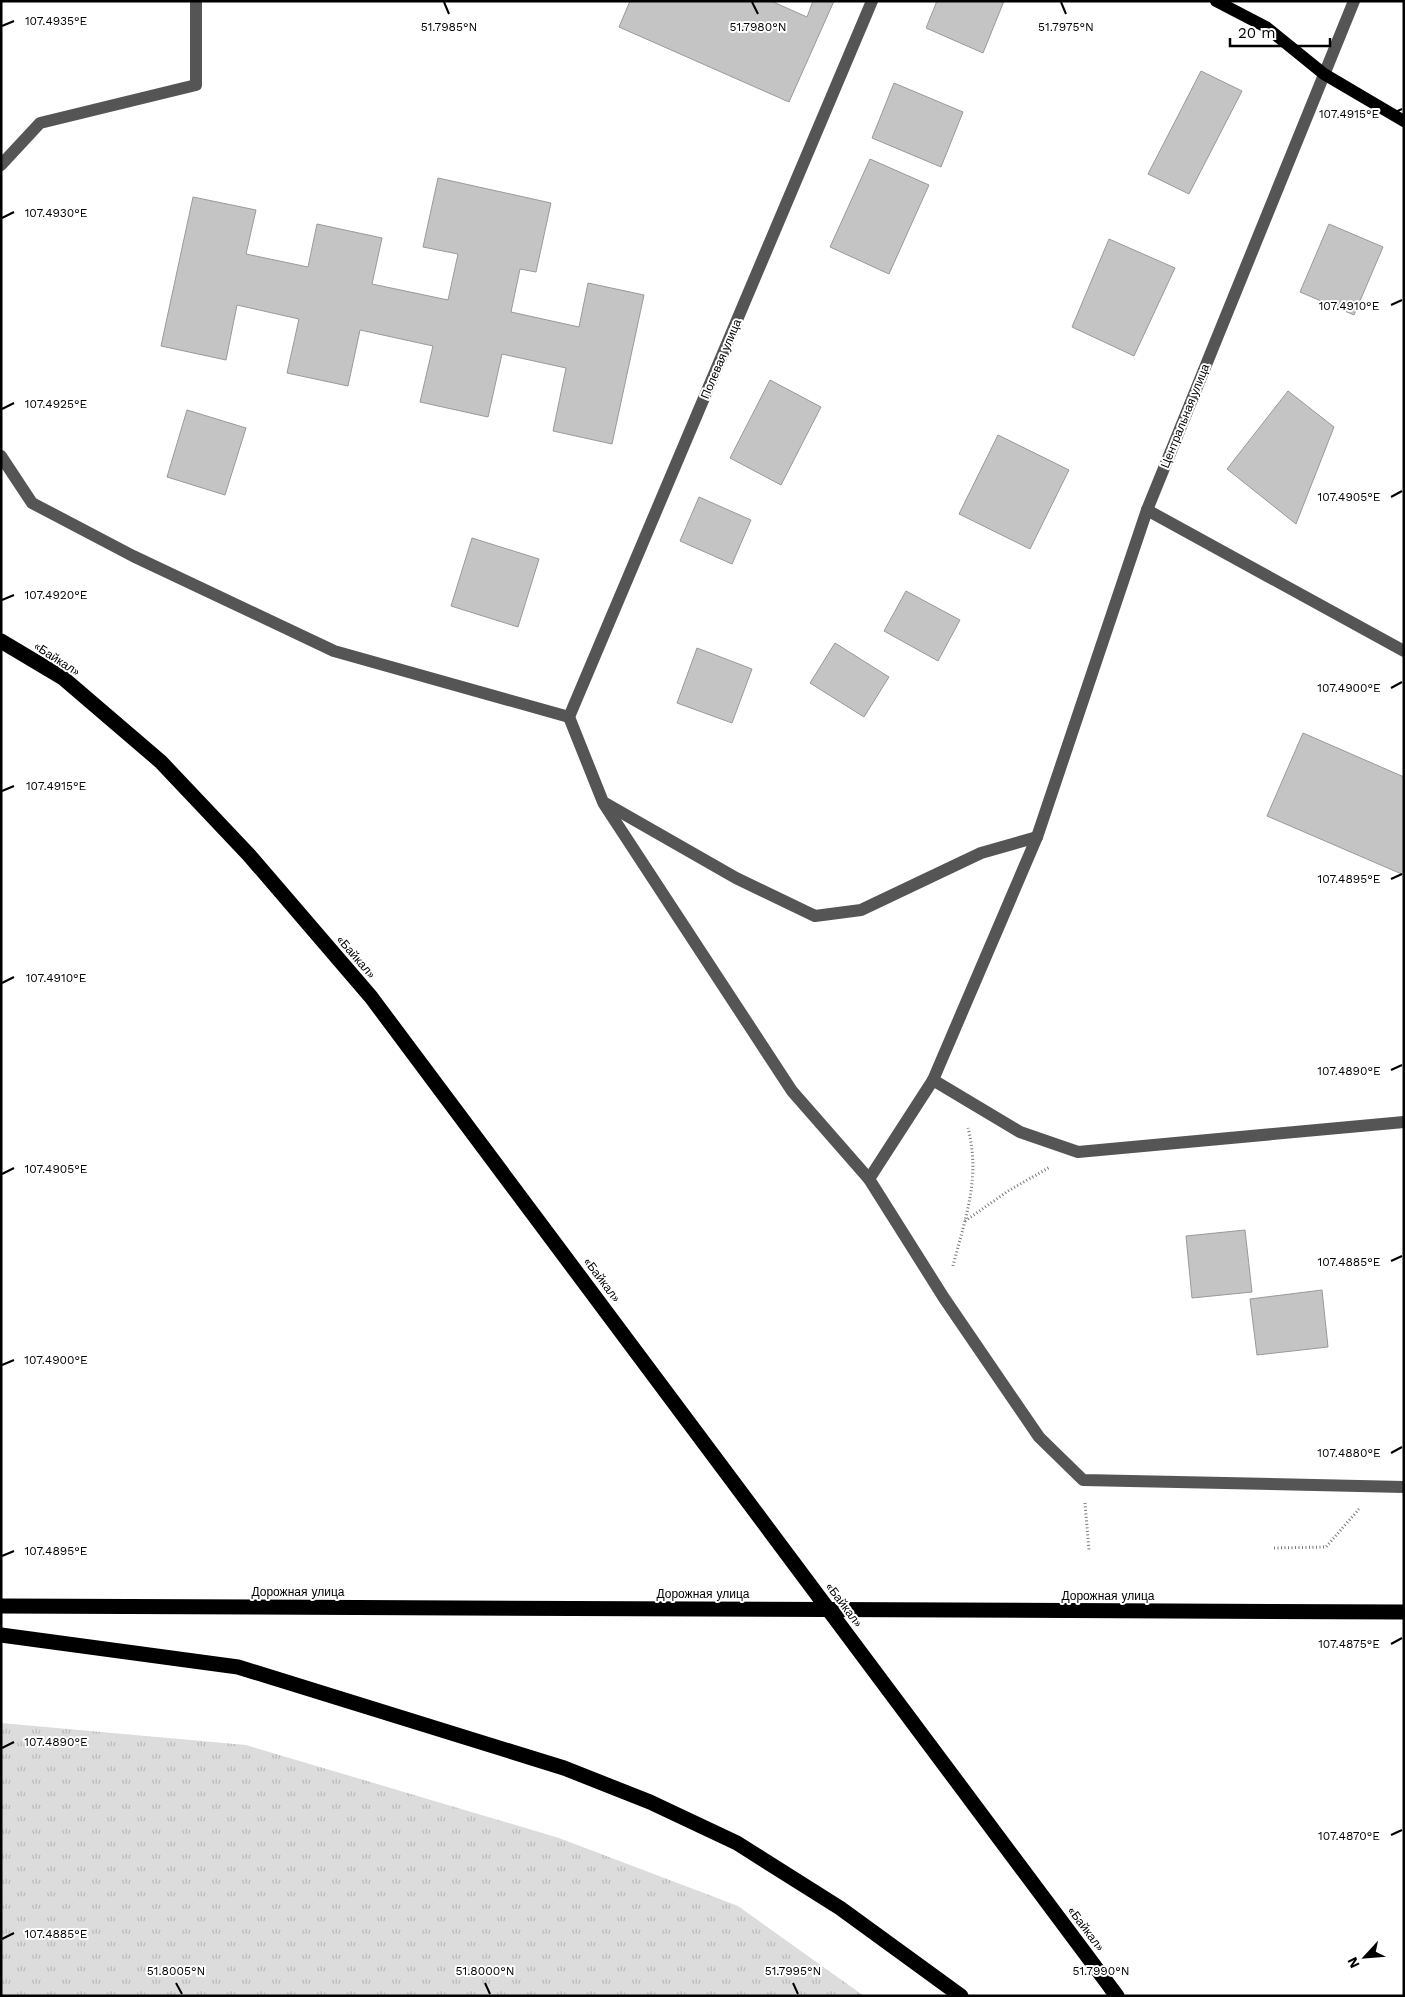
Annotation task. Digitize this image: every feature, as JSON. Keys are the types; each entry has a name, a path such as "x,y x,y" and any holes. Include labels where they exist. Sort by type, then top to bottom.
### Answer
{"highway":[{"name":"«Байкал»","path":"1,641 63,678 154,756 249,855 371,997 1117,1996"},
{"name":"Дорожная улица","path":"1,1606 1404,1612"},
{"path":"1,1635 238,1667 564,1768 650,1802 737,1843 840,1908 961,1996"}],"main road":[{"path":"1216,1 1266,27 1324,74 1404,121"}],"street":[{"path":"1,165 40,123 196,85 196,1"},
{"name":"Полевая улица","path":"569,717 872,1"},
{"name":"Центральная улица","path":"869,1179 933,1080 1036,837 1147,510 1354,1"},
{"path":"1,456 32,503 133,556 334,651 569,717 603,802 792,1091 869,1179 944,1298 1039,1437 1083,1480 1404,1487"},
{"path":"1147,510 1404,651"},
{"path":"603,802 736,878 815,916 861,910 981,854 1036,837"},
{"path":"933,1080 960,1094 1020,1132 1078,1152 1404,1122"}],"path":[{"path":"944,1298 972,1190 974,1150 960,1094"},
{"path":"964,1222 1008,1191 1078,1152"},
{"path":"1083,1480 1089,1550"},
{"path":"1274,1548 1326,1547 1379,1486"}],"green space":[{"path":"1,1723 246,1745 559,1838 738,1906 864,1996 1,1996"}],"building":[{"path":"630,1 771,1 807,17 813,1 834,1 789,102 619,27"},
{"path":"937,1 1004,1 983,53 926,28"},
{"path":"1201,71 1242,91 1189,194 1148,174"},
{"path":"894,83 963,112 941,167 872,138"},
{"path":"870,159 929,185 889,274 830,247"},
{"path":"438,178 551,203 536,272 520,269 511,312 579,327 588,283 644,295 612,444 553,431 566,368 502,354 488,417 420,402 433,346 360,330 348,386 287,373 299,319 237,305 226,360 161,346 193,197 256,210 246,254 308,267 317,224 382,238 372,284 448,300 458,254 423,247"},
{"path":"1329,224 1383,247 1354,315 1300,292"},
{"path":"1109,239 1175,268 1134,356 1072,327"},
{"path":"770,380 821,407 781,485 730,458"},
{"path":"1288,391 1334,427 1296,524 1227,469"},
{"path":"187,410 246,428 225,495 167,477"},
{"path":"998,435 1069,470 1030,549 959,514"},
{"path":"699,497 751,520 732,564 680,541"},
{"path":"472,538 539,559 518,627 451,606"},
{"path":"906,591 960,620 938,661 884,631"},
{"path":"835,643 889,677 864,717 810,683"},
{"path":"697,648 752,669 732,723 677,703"},
{"path":"1303,733 1404,777 1404,875 1267,816"},
{"path":"1245,1230 1252,1292 1192,1298 1186,1236"},
{"path":"1322,1290 1328,1347 1257,1355 1250,1299"}]}
